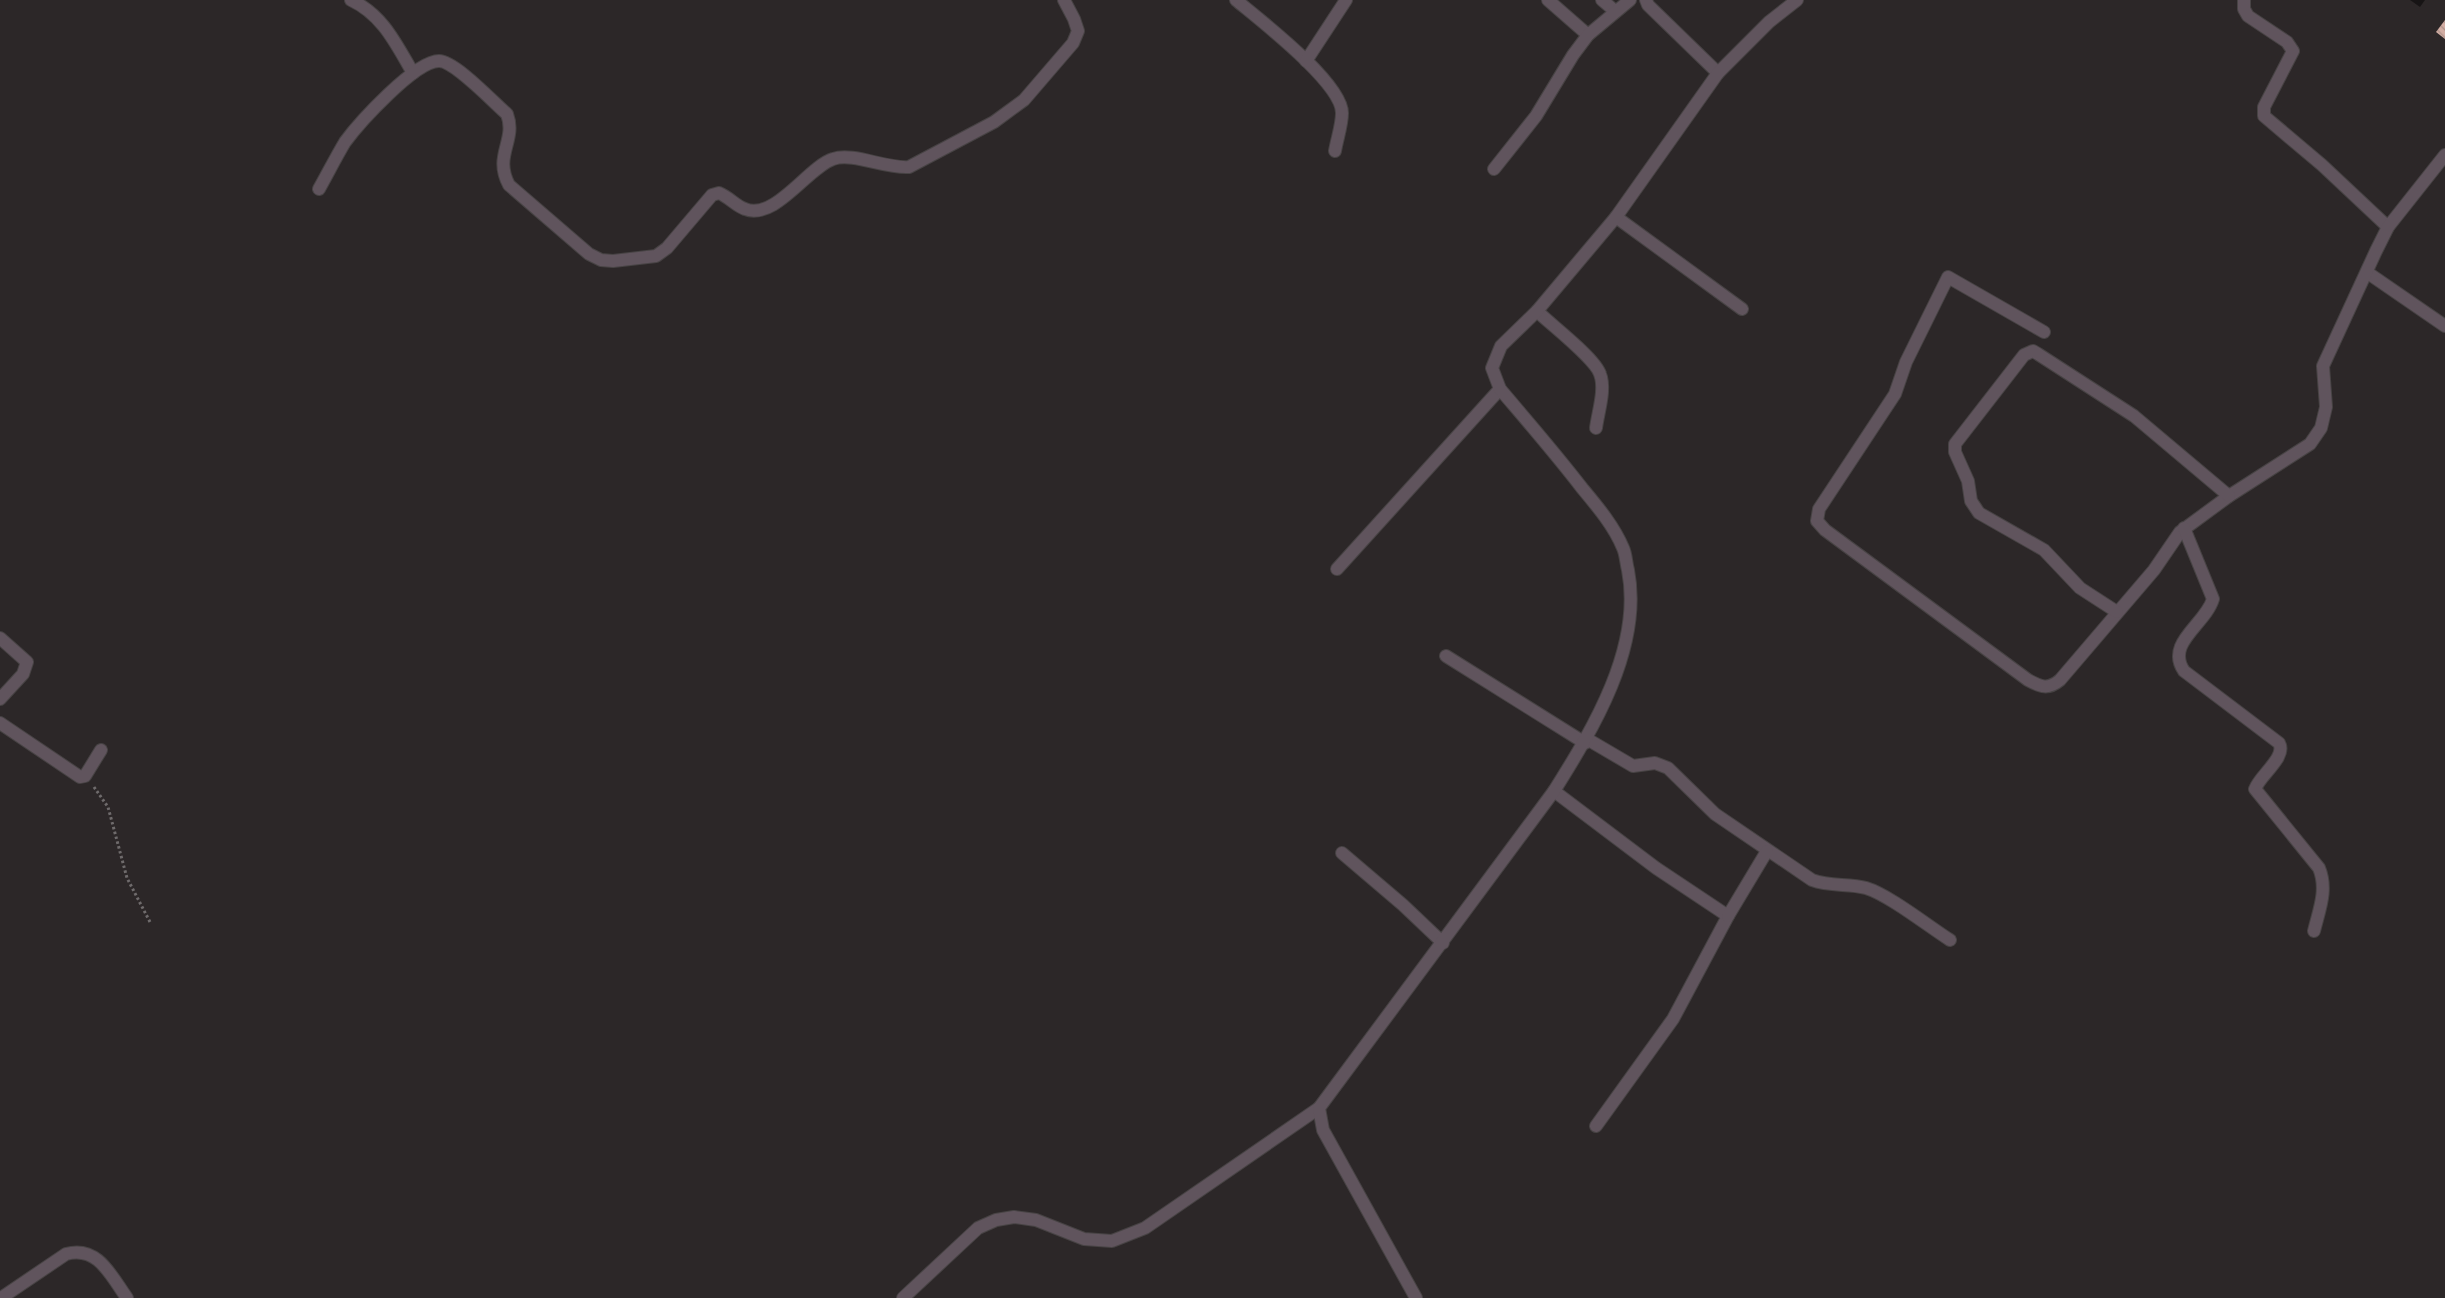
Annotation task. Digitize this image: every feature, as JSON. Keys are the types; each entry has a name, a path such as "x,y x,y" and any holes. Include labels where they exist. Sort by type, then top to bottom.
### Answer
{"street":[{"path":"351,0 374,14 387,28 413,73"},
{"path":"319,189 355,128 413,73 427,63 440,61 454,67 507,114 510,124 502,161 503,173 509,185 589,254 601,260 656,256 667,248 712,195 719,193 744,209 758,210 782,199 819,167 834,158 846,157 896,168 909,167 994,122 1024,100 1073,43 1078,31 1064,0"},
{"path":"1236,0 1306,61 1338,98 1342,113 1335,151"},
{"path":"1306,61 1346,0"},
{"path":"1548,0 1588,35"},
{"path":"1602,0 1615,12"},
{"path":"1494,169 1536,116 1573,55 1588,35 1630,0"},
{"path":"1646,0 1648,5 1718,73"},
{"path":"903,1298 978,1228 996,1220 1014,1217 1036,1220 1084,1238 1112,1241 1145,1228 1319,1108 1554,791 1586,741 1601,711 1620,662 1630,612 1630,582 1623,548 1599,509 1500,389 1492,368 1501,346 1536,311 1616,217 1718,73 1769,22 1797,0"},
{"path":"2242,1 2248,16 2287,42 2293,52 2264,107 2264,116 2322,165 2388,227"},
{"path":"2044,332 1948,277 1906,362 1895,394 1819,510 1817,521 1833,536 2040,687 2052,687 2154,570 2184,528 2229,496 2310,444 2316,437 2326,407 2323,366 2388,227 2445,154"},
{"path":"1616,217 1742,309"},
{"path":"2368,272 2445,326"},
{"path":"1536,311 1592,362 1600,374 1602,389 1596,428"},
{"path":"2117,612 2080,588 2044,550 1979,513 1971,501 1968,481 1955,452 1956,444 2024,355 2033,351 2134,416 2229,496"},
{"path":"1337,569 1500,389"},
{"path":"2184,528 2213,599 2208,609 2181,645 2177,654 2179,663 2184,671 2279,743 2282,748 2281,754 2258,781 2254,789 2319,868 2324,880 2324,891 2314,931"},
{"path":"0,638 23,656 27,662 23,674 0,699"},
{"path":"1446,656 1586,741 1633,766 1655,763 1668,768 1707,807 1767,851 1822,884 1860,886 1875,891 1950,940"},
{"path":"0,723 80,777 85,776 101,750"},
{"path":"1554,791 1656,868 1728,916"},
{"path":"1596,1126 1673,1019 1728,916 1767,851"},
{"path":"1342,854 1397,899 1443,943"},
{"path":"1319,1108 1323,1130 1416,1298"},
{"path":"1,1298 66,1254 78,1251 92,1255 104,1265 127,1298"}],"path":[{"path":"85,776 108,807 126,878 150,922"}],"building":[{"path":"2445,20 2445,39 2436,32"}]}
